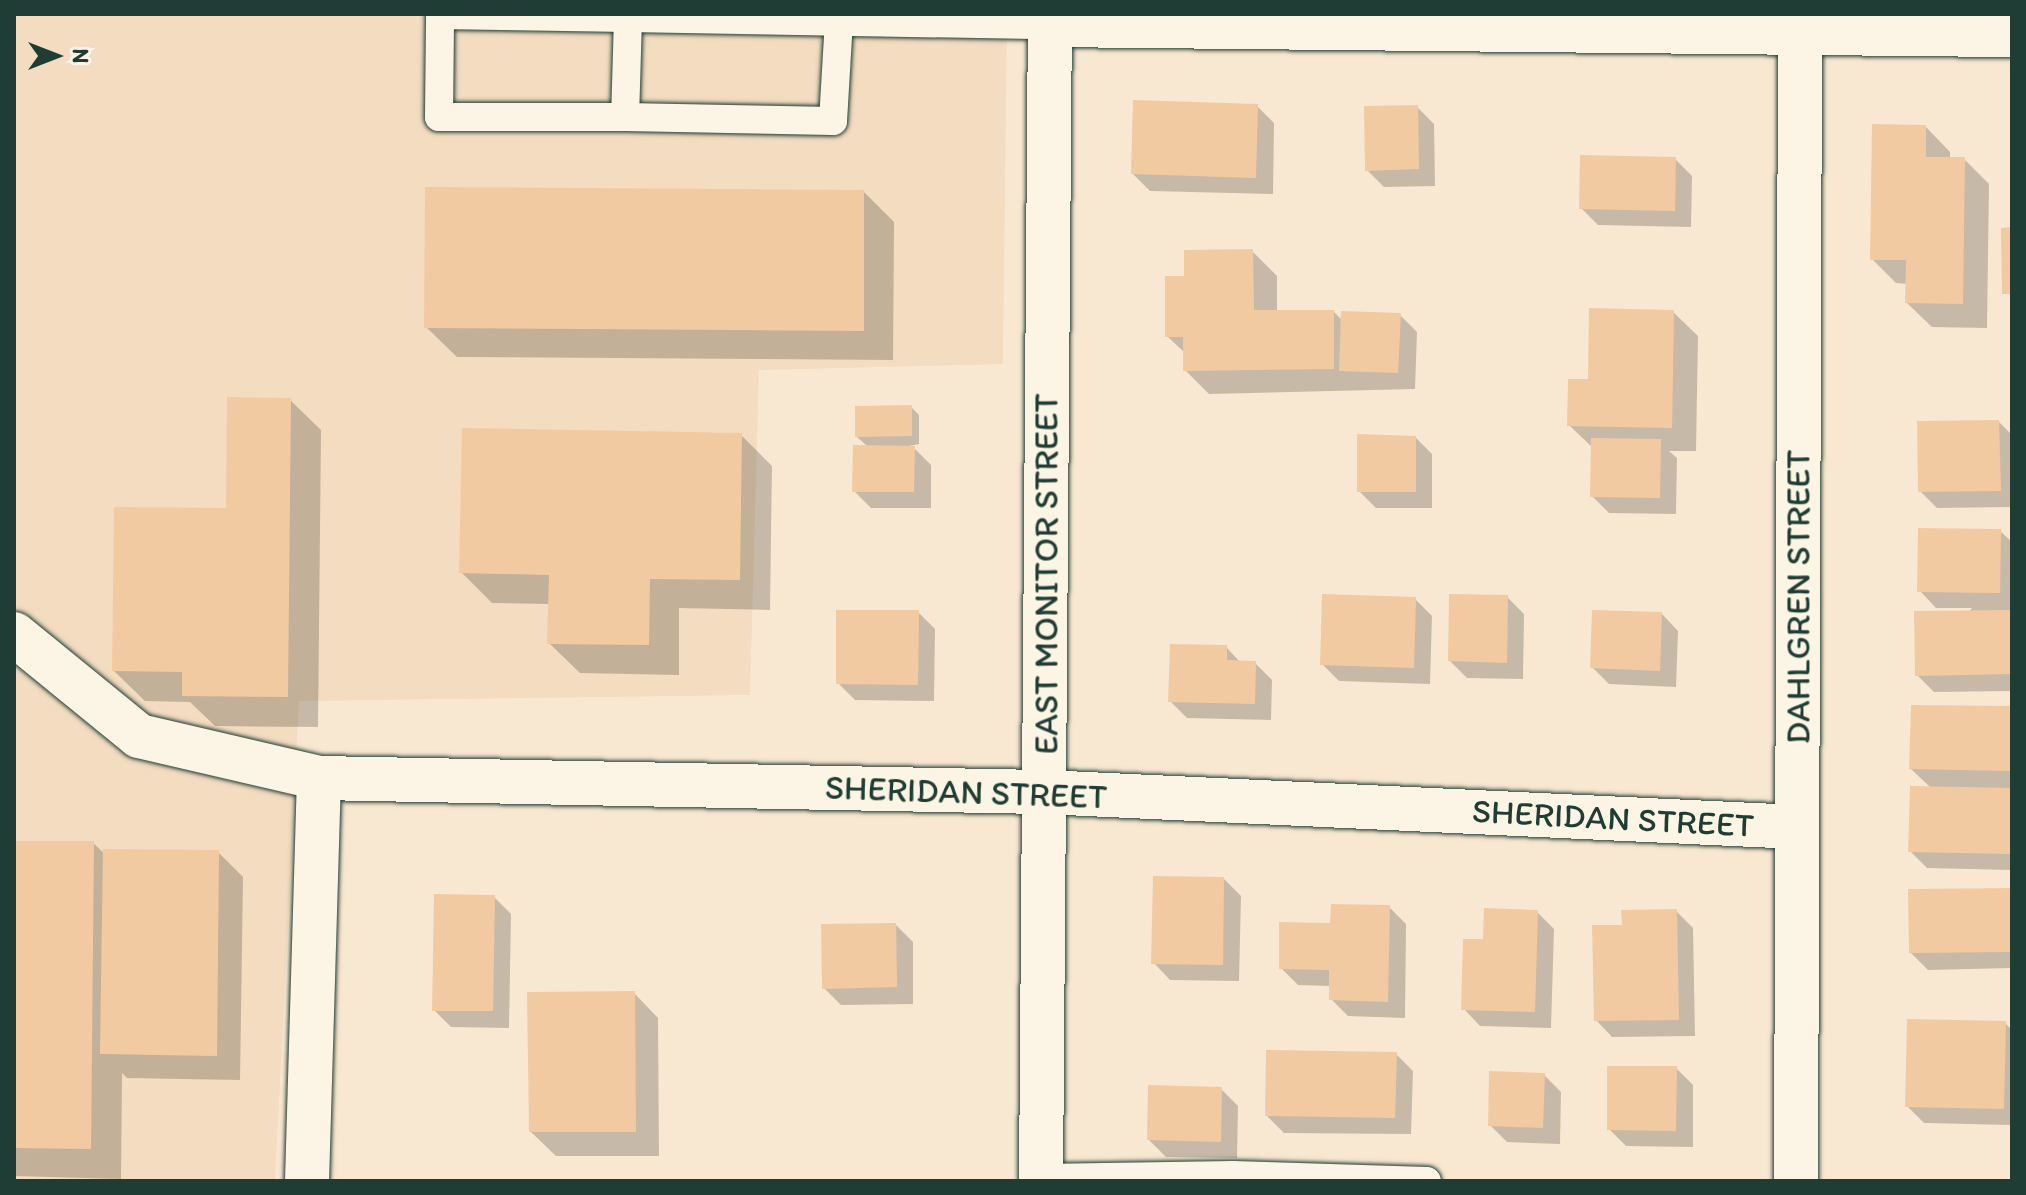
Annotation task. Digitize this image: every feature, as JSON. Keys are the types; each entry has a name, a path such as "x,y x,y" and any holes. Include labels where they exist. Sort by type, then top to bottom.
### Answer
{"street":[{"path":"1050,20 1800,24 2012,35"},
{"name":"EAST MONITOR STREET","path":"1041,1179 1050,20"},
{"name":"DAHLGREN STREET","path":"1796,1181 1800,24"},
{"name":"SHERIDAN STREET","path":"14,634 139,736 319,778 1044,792 1797,827"},
{"path":"307,1181 319,778"}],"lane":[{"path":"839,21 833,121 439,117 440,15 839,21 1050,20"},
{"path":"625,117 628,16"},
{"path":"1041,1179 1233,1175 1427,1181"}],"shaded area":[{"path":"14,14 1007,14 1003,364 759,370 750,695 299,701 275,1181 14,1181"}],"building":[{"path":"1133,100 1258,104 1256,178 1131,174"},
{"path":"1418,105 1419,169 1365,171 1364,106"},
{"path":"1872,124 1926,125 1926,157 1965,157 1963,304 1905,303 1906,260 1870,260"},
{"path":"1580,155 1676,157 1675,211 1579,209"},
{"path":"425,187 864,190 864,331 424,328"},
{"path":"2012,227 2012,294 2002,294 2001,228"},
{"path":"1253,249 1254,310 1334,310 1334,369 1183,371 1183,337 1165,337 1165,276 1184,276 1184,250"},
{"path":"1589,308 1674,310 1672,428 1567,426 1568,379 1588,379"},
{"path":"1341,311 1401,313 1398,373 1339,371"},
{"path":"227,397 291,398 288,697 182,696 182,672 112,671 114,507 226,508"},
{"path":"912,405 912,436 855,437 855,406"},
{"path":"1999,420 2001,491 1918,492 1917,421"},
{"path":"462,428 742,433 740,580 650,579 649,645 547,644 549,575 459,573"},
{"path":"1357,434 1416,436 1416,492 1357,492"},
{"path":"1591,438 1661,439 1660,498 1590,497"},
{"path":"853,445 915,446 914,492 852,492"},
{"path":"1918,528 2001,529 2000,593 1917,592"},
{"path":"1322,594 1416,597 1414,668 1320,665"},
{"path":"1449,594 1508,595 1507,663 1448,661"},
{"path":"836,610 919,610 918,685 836,684"},
{"path":"1592,610 1662,612 1660,671 1590,668"},
{"path":"2012,610 2012,674 1915,676 1914,611"},
{"path":"1170,644 1227,645 1227,660 1256,661 1255,704 1168,702"},
{"path":"1911,705 2012,706 2012,771 1909,769"},
{"path":"1910,786 2012,788 2012,854 1908,852"},
{"path":"14,841 94,841 91,1149 14,1148"},
{"path":"103,849 219,850 217,1056 100,1054"},
{"path":"1153,876 1224,877 1223,965 1151,964"},
{"path":"2012,888 2012,952 1909,953 1908,889"},
{"path":"434,894 495,895 493,1011 432,1011"},
{"path":"1331,904 1390,905 1388,1002 1329,1000 1329,970 1279,969 1279,922 1330,923"},
{"path":"1484,908 1538,910 1535,1012 1461,1010 1463,939 1483,939"},
{"path":"1677,909 1679,1020 1594,1021 1592,925 1622,925 1621,910"},
{"path":"896,923 897,987 822,989 821,924"},
{"path":"635,991 636,1132 529,1132 527,992"},
{"path":"1907,1019 2006,1021 2004,1109 1905,1107"},
{"path":"1266,1050 1397,1052 1395,1118 1265,1116"},
{"path":"1607,1066 1677,1066 1676,1131 1607,1130"},
{"path":"1489,1071 1545,1073 1543,1128 1488,1126"},
{"path":"1148,1085 1222,1087 1221,1142 1147,1140"}]}
